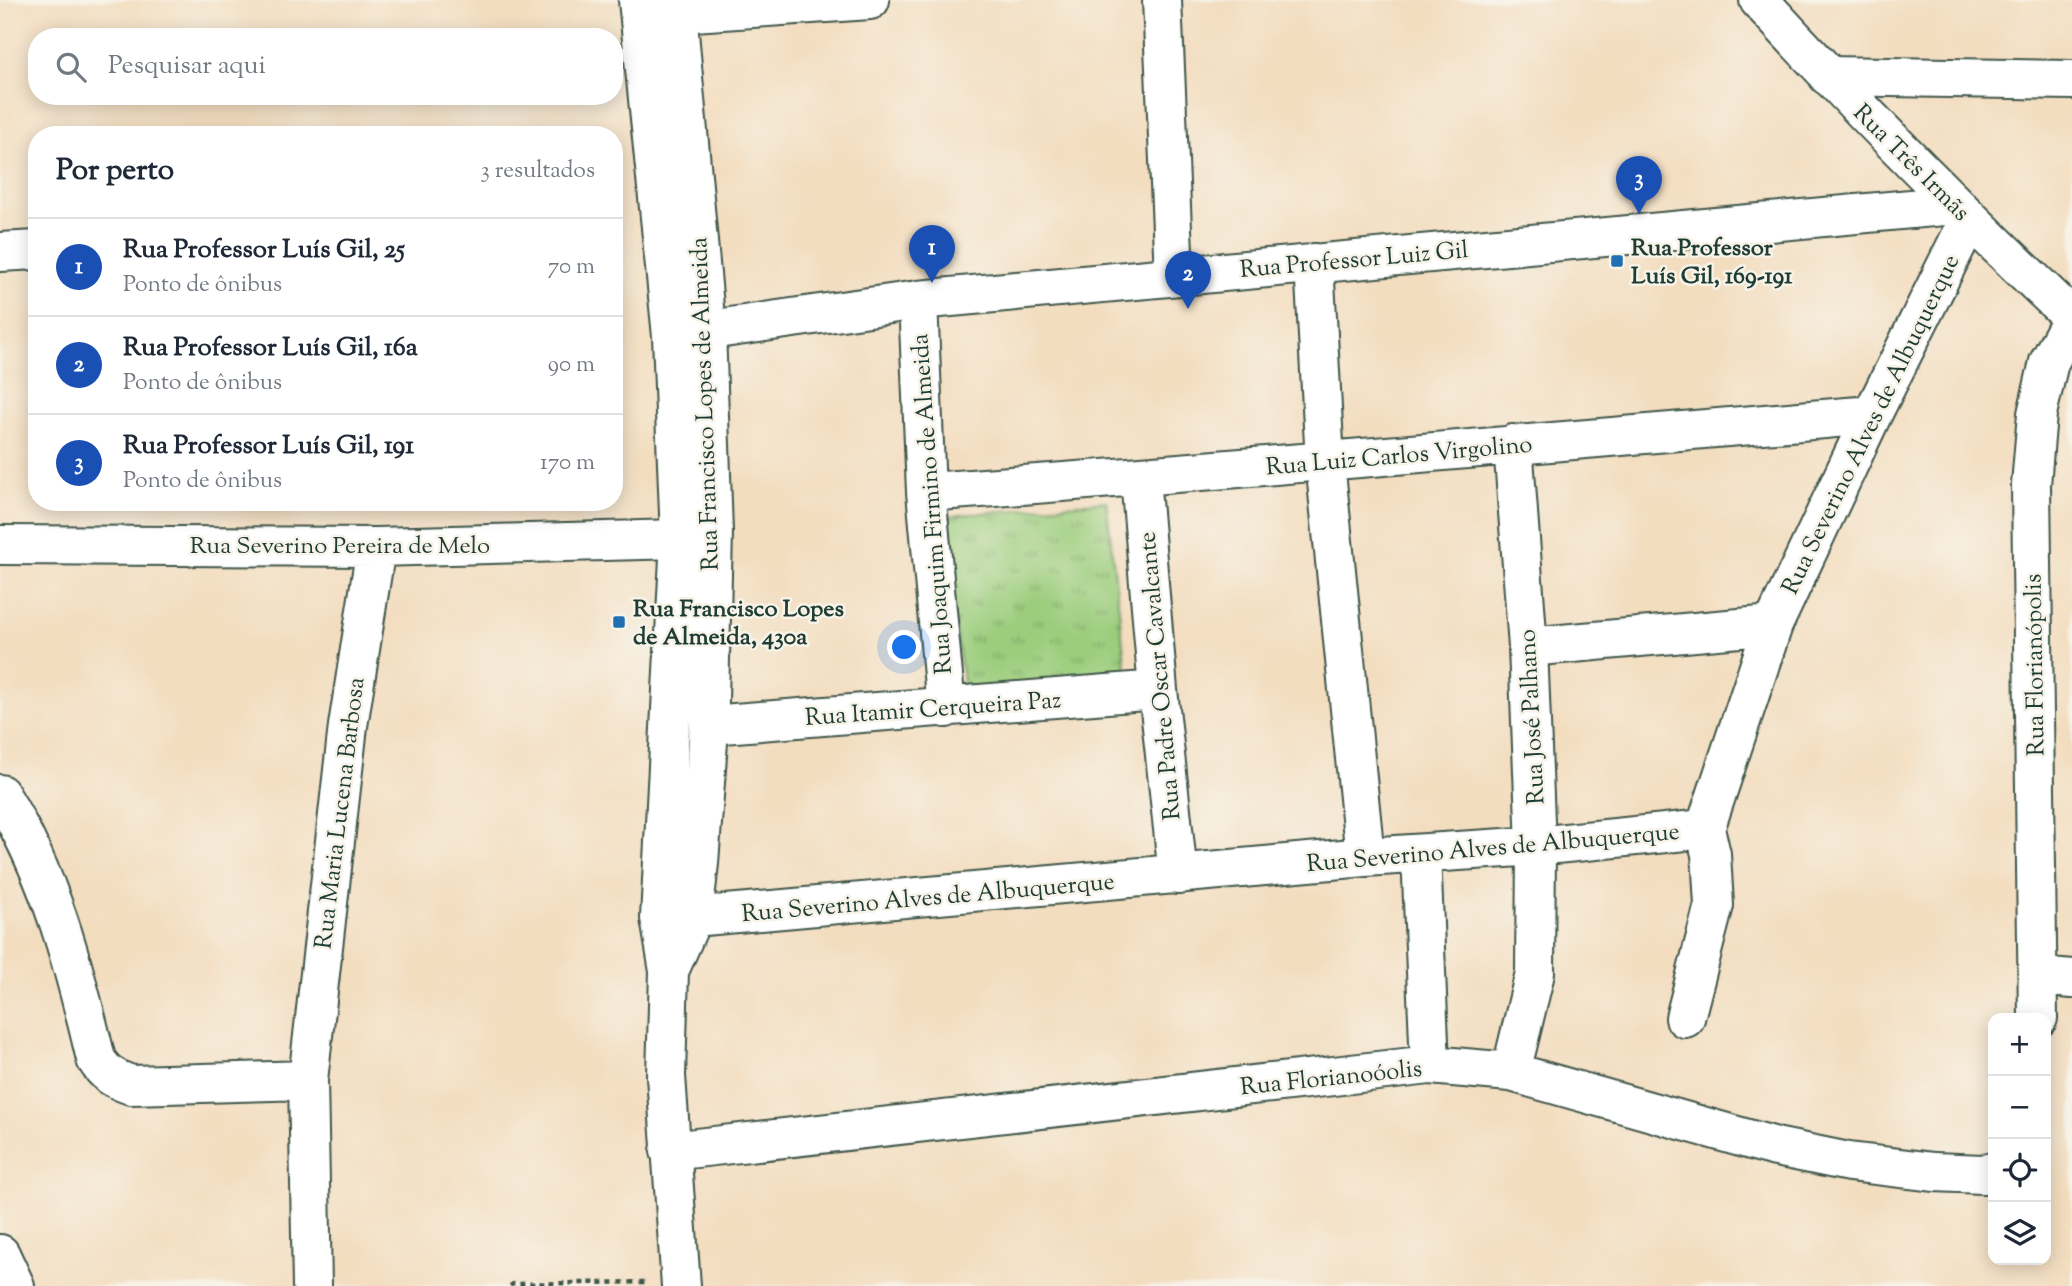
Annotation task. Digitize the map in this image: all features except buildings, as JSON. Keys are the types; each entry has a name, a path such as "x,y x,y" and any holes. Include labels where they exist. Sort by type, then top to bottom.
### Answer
{"street":[{"name":"Rua Francisco Lopes de Almeida","path":"638,0 689,332 713,533 709,725 669,971 666,1076 681,1284"},
{"path":"677,7 870,0"},
{"path":"1162,0 1174,275"},
{"name":"Rua Três Irmãs","path":"1770,4 1828,76 1962,213 2072,318"},
{"name":"Rua Francisco Lopes de Almeida","path":"676,917 680,539 689,332 677,7"},
{"path":"1828,76 2072,79"},
{"name":"Rua Professor Luiz Gil","path":"689,332 918,300 1174,275 1962,213"},
{"name":"Rua Severino Alves de Albuquerque","path":"676,917 1366,857 1536,846 1705,829 1773,625 1872,415 1962,213"},
{"path":"0,252 28,250"},
{"path":"1314,263 1325,462 1366,857"},
{"name":"Rua Joaquim Firmino de Almeida","path":"918,300 926,492 946,708"},
{"name":"Rua Florianópolis","path":"2040,1013 2055,977 2031,485 2037,414 2049,362 2072,318"},
{"name":"Rua Luiz Carlos Virgolino","path":"926,492 1325,462 1872,415"},
{"name":"Rua José Palhano","path":"1511,1072 1535,973 1536,846 1528,647 1513,444"},
{"name":"Rua Padre Oscar Cavalcante","path":"1140,477 1158,690 1178,875"},
{"name":"Rua Severino Pereira de Melo","path":"0,545 376,547 680,539"},
{"name":"Rua Maria Lucena Barbosa","path":"312,1286 308,1080 348,726 376,547"},
{"path":"1528,647 1773,625"},
{"name":"Rua Itamir Cerqueira Paz","path":"709,725 1158,690"},
{"path":"0,794 36,860 57,914 76,975 96,1059 103,1071 114,1079 131,1084 308,1080"},
{"path":"1685,1018 1714,905 1711,854 1705,829"},
{"path":"1421,854 1430,1065"},
{"name":"Rua Florianoóolis","path":"670,1151 1430,1065 1511,1072 1800,1152 1849,1162 1934,1172 1988,1173"},
{"path":"0,1254 15,1286"}],"path":[{"path":"510,1286 681,1284"}],"green space":[{"path":"1106,501 1127,677 964,689 941,517"}],"place":[{"name":"Rua Professor Luís Gil, 191","path":"1639,214"},
{"name":"Rua Professor Luís Gil, 169-191","path":"1617,261"},
{"name":"Rua Professor Luís Gil, 25","path":"932,283"},
{"name":"Rua Professor Luís Gil, 16a","path":"1188,309"},
{"name":"Rua Francisco Lopes de Almeida, 430a","path":"619,622"}]}
